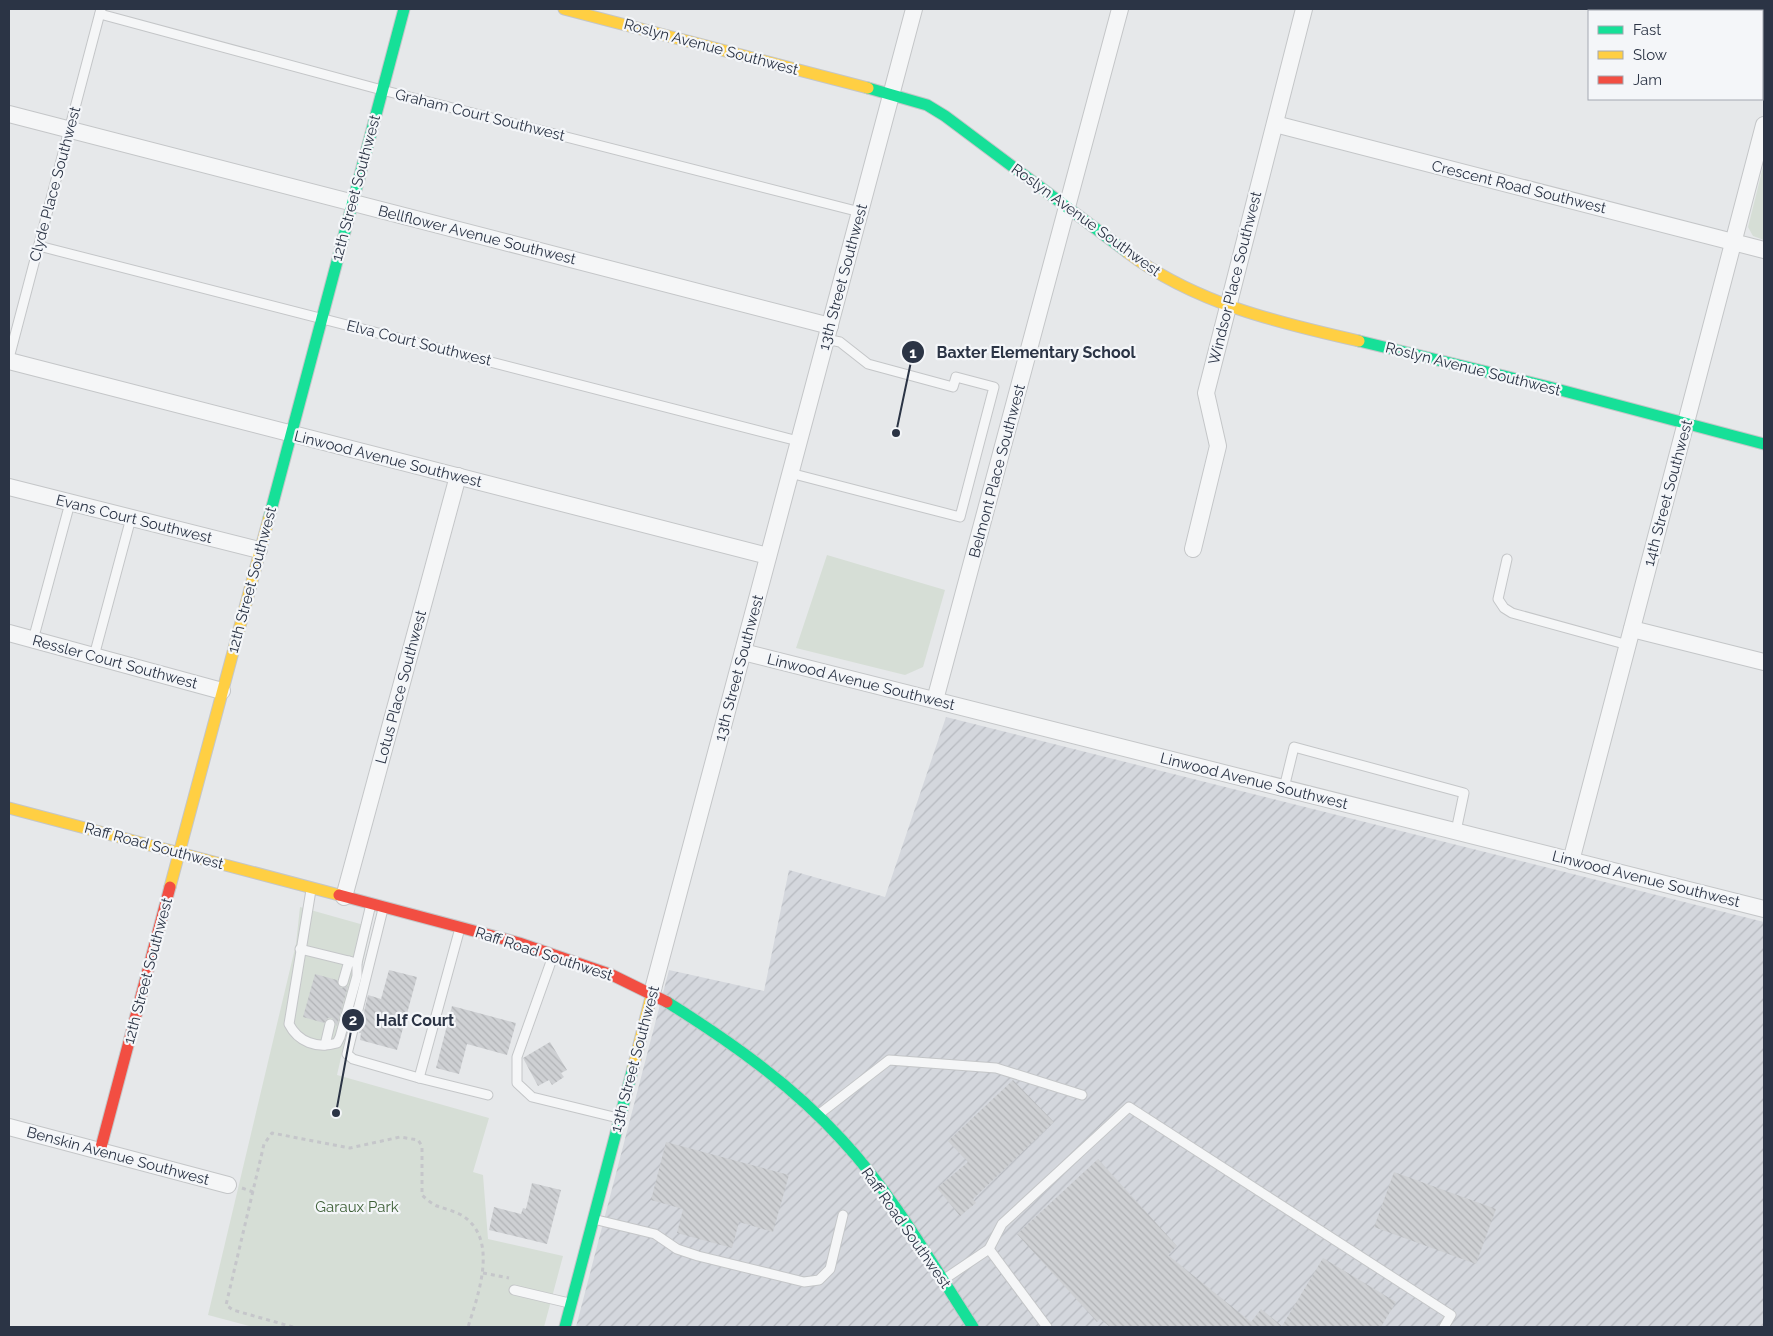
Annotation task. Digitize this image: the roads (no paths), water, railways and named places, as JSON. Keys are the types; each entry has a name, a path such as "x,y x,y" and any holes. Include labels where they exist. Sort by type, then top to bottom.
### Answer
{"street":[{"name":"12th Street Southwest","path":"100,1151 404,9"},
{"name":"Roslyn Avenue Southwest","path":"564,9 892,94 927,105 1146,267 1188,290 1227,304 1337,335 1764,444"},
{"name":"13th Street Southwest","path":"565,1327 798,441 914,9"},
{"name":"Belmont Place Southwest","path":"935,700 1120,9"},
{"name":"Windsor Place Southwest","path":"1193,549 1218,446 1206,393 1227,304 1304,9"},
{"name":"Bellflower Avenue Southwest","path":"9,114 352,202 828,332"},
{"name":"Crescent Road Southwest","path":"1274,124 1764,250"},
{"name":"14th Street Southwest","path":"1572,861 1735,243 1764,125"},
{"name":"Linwood Avenue Southwest","path":"9,360 768,556"},
{"name":"Lotus Place Southwest","path":"344,897 458,476"},
{"name":"Evans Court Southwest","path":"9,487 259,550"},
{"path":"1632,629 1764,662"},
{"name":"Ressler Court Southwest","path":"9,633 222,691"},
{"name":"Linwood Avenue Southwest","path":"743,652 1764,909"},
{"name":"Raff Road Southwest","path":"9,808 460,927 554,954 652,993 735,1046 792,1090 818,1115 849,1148 888,1196 973,1327"},
{"name":"Benskin Avenue Southwest","path":"9,1127 228,1185"}],"lane":[{"name":"Graham Court Southwest","path":"100,11 382,90 860,212"},
{"name":"Clyde Place Southwest","path":"9,360 100,11"},
{"name":"Elva Court Southwest","path":"39,246 798,441"},
{"path":"790,473 960,517 994,387 956,377 953,387 868,364 828,332"},
{"path":"33,640 70,502"},
{"path":"94,656 131,518"},
{"path":"1507,559 1498,599 1504,608 1512,613 1628,645"},
{"path":"1284,788 1294,747 1464,793 1456,831"},
{"path":"311,888 289,1024 295,1036 307,1042 324,1045 337,1043 357,976 353,962"},
{"path":"343,982 353,962 371,904"},
{"path":"383,907 347,1054 353,1059 488,1095"},
{"path":"419,1078 460,927"},
{"path":"300,949 353,962"},
{"path":"554,954 517,1057 517,1083 532,1097 620,1118"},
{"path":"324,1045 330,1024"},
{"path":"818,1115 889,1060 996,1068 1082,1095"},
{"path":"943,1280 989,1249 1002,1224 1129,1107 1451,1315 1444,1327"},
{"path":"593,1219 655,1234 677,1249 698,1256 804,1282 819,1280 830,1269 843,1215"},
{"path":"989,1249 1047,1327"},
{"path":"514,1290 571,1303"}],"place":[{"name":"Baxter Elementary School","path":"896,433"},
{"name":"Half Court","path":"336,1113"}],"park label":[{"name":"Garaux Park","path":"357,1207"}]}
